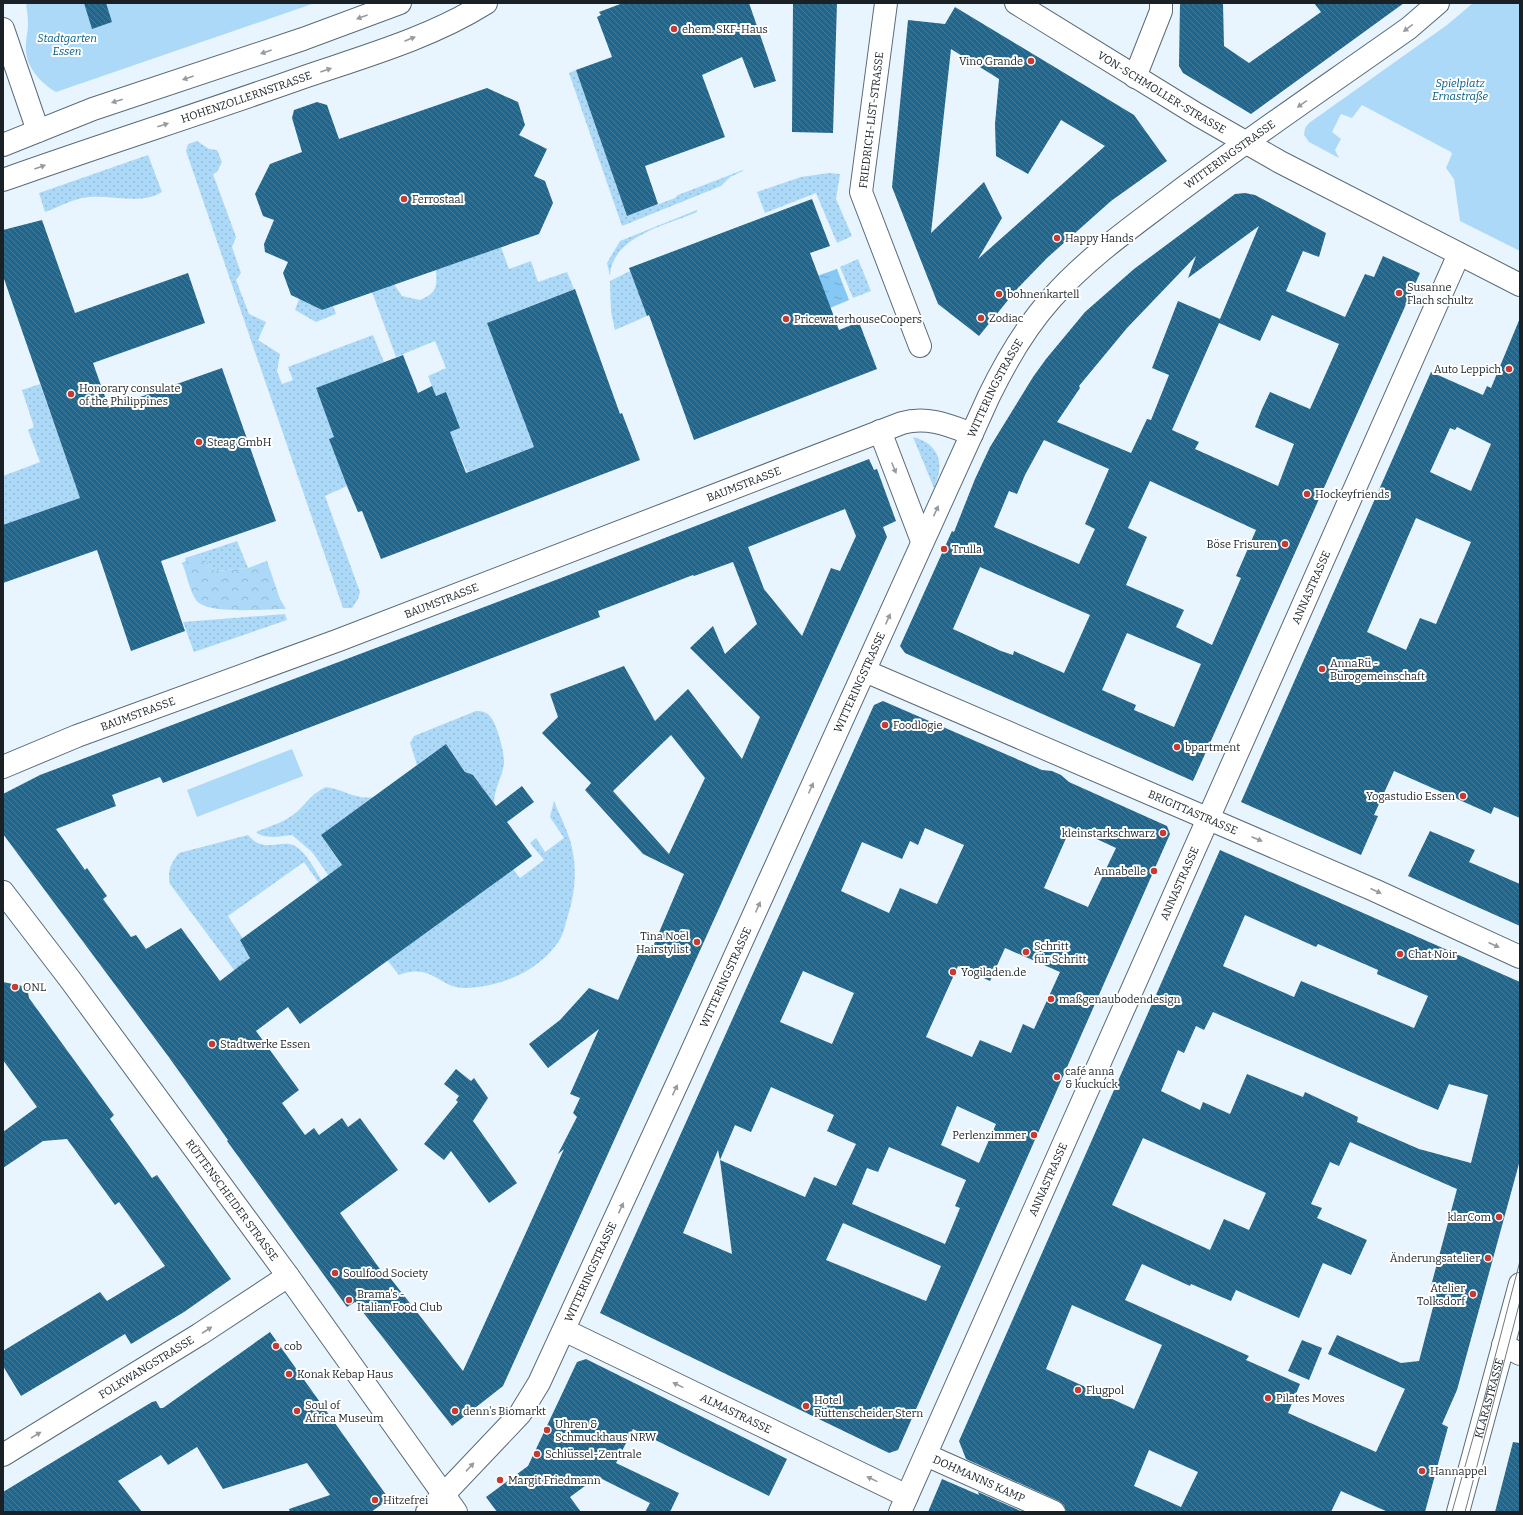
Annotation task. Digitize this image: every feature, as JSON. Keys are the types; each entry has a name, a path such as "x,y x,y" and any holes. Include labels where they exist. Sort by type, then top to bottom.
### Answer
{"street":[{"path":"3,145 93,109 302,39 400,3"},
{"name":"HOHENZOLLERNSTRASSE","path":"3,180 160,125 374,54 450,22 486,3"},
{"name":"FRIEDRICH-LIST-STRASSE","path":"886,3 861,192 920,346"},
{"name":"VON-SCHMOLLER-STRASSE","path":"1016,3 1135,77 1280,162 1520,285"},
{"path":"1135,77 1161,11 1161,3"},
{"name":"WITTERINGSTRASSE","path":"427,1512 450,1504 520,1414 539,1383 865,671 922,541 992,390 1015,348 1051,299 1082,268 1128,229 1247,142 1410,28 1438,3"},
{"path":"3,29 38,131"},
{"name":"ANNASTRASSE","path":"904,1504 1459,254"},
{"name":"BAUMSTRASSE","path":"3,768 77,736 339,640 902,423 921,420 946,424 972,434"},
{"path":"880,431 922,541"},
{"name":"BRIGITTASTRASSE","path":"865,671 1374,890 1520,957"},
{"name":"RÜTTENSCHEIDER STRASSE","path":"3,892 78,991 288,1276 450,1504"},
{"name":"FOLKWANGSTRASSE","path":"3,1455 200,1334 288,1276"},
{"name":"KLARASTRASSE","path":"1458,1512 1512,1350 1520,1284"},
{"name":"ALMASTRASSE","path":"564,1330 904,1504"},
{"name":"DOHMANNS KAMP","path":"926,1455 1054,1512"}],"green space":[{"name":"Stadtgarten Essen","path":"26,3 315,3 56,92 39,78 30,66 27,59 26,44 28,22"},
{"name":"Spielplatz Ernastraße","path":"1473,3 1520,3 1520,251 1460,221 1454,179 1446,168 1452,154 1451,152 1362,105 1352,118 1341,114 1332,132 1341,139 1335,150 1339,158 1309,142 1304,135 1305,128 1309,123 1447,25"},
{"path":"576,70 627,216 743,171 730,177 721,186 622,226 569,73"},
{"path":"197,141 209,149 217,150 222,162 217,172 213,174 236,237 232,247 241,273 236,280 249,314 266,322 258,340 280,354 277,371 282,384 293,380 288,367 373,335 384,362 316,389 334,435 347,486 325,496 360,592 358,599 352,608 343,608 186,151 188,144"},
{"path":"148,155 162,192 154,196 136,199 89,197 73,201 45,212 39,193"},
{"path":"829,173 840,174 836,199 852,236 837,243 816,193 765,213 757,192 801,177"},
{"path":"697,210 697,212 657,227 630,242 620,251 613,262 610,276 607,263 620,241"},
{"path":"501,247 509,269 531,261 538,282 567,272 574,289 487,323 534,447 467,472 450,432 460,428 446,392 436,396 428,376 446,368 435,341 396,357 372,292 394,284 402,296 420,300 430,295 435,289 436,270"},
{"path":"858,259 871,291 853,298 840,267"},
{"path":"630,271 647,316 615,330 611,312 610,281"},
{"path":"299,299 322,310 333,306 336,314 316,322 295,310"},
{"path":"40,384 88,520 3,529 3,476 40,462 28,430 34,427 22,390"},
{"path":"913,437 922,440 929,445 938,456 939,471 934,488"},
{"path":"237,541 248,568 215,571 204,559 201,553"},
{"path":"201,553 204,559 215,571 248,568 267,561 280,599 286,609 238,610 211,608 202,605 194,596 182,563 186,561 185,558"},
{"path":"285,614 287,620 194,652 183,622"},
{"path":"476,711 487,714 493,720 498,732 503,753 504,764 495,793 494,803 474,776 467,774 446,744 417,765 410,743 414,736"},
{"path":"292,749 303,776 197,817 187,790"},
{"path":"326,787 355,796 367,798 374,797 321,835 342,866 329,876 312,852 292,835 268,837 256,832 293,815 321,789"},
{"path":"554,801 570,840 574,858 575,876 573,895 564,931 551,952 531,969 519,975 494,984 480,987 467,988 450,985 428,974 420,972 411,972 399,975 387,960 513,869 520,878 544,860 530,843 536,838 545,852 564,838 550,817"},
{"path":"248,835 260,844 289,844 295,846 307,857 322,881 319,883 304,862 228,916 246,943 250,954 246,962 234,970 170,884 169,871 179,853"}],"water":[{"path":"837,269 849,300 830,308 817,276"}],"building":[{"path":"84,3 106,3 112,22 92,29"},
{"path":"623,3 749,3 776,81 754,88 742,57 702,75 725,137 645,166 658,204 627,216 576,70 612,57 597,17 601,15 599,12"},
{"path":"793,3 837,3 833,133 792,132"},
{"path":"1180,3 1223,3 1224,46 1249,63 1321,12 1314,3 1404,3 1251,114 1183,73 1179,66"},
{"path":"955,7 1134,115 1167,161 1111,201 1047,258 1017,289 979,336 938,304 892,187 908,20 945,24","holes":["951,49 999,79 995,124 996,156 1028,174 1061,120 1105,146 978,259 1002,218 984,182 931,233"]},
{"name":"Ferrostaal","path":"487,88 518,102 525,125 519,135 547,149 534,176 545,181 553,203 539,234 322,310 291,295 283,273 288,262 265,252 264,244 274,220 263,216 255,194 270,164 302,152 292,118 294,110 317,102 327,105 339,139"},
{"path":"1245,193 1255,195 1326,233 1319,257 1303,251 1286,291 1345,317 1365,274 1374,277 1383,256 1420,273 1193,781 905,653 900,646 952,531 954,532 975,479 990,447 1033,377 1046,359 1085,312 1134,269 1235,194","holes":["1259,226 1220,319 1178,301 1152,368 1169,375 1151,420 1147,419 1131,453 1057,422 1080,388 1079,386 1127,328 1196,256 1188,278","1272,315 1339,344 1310,409 1270,392 1262,409 1255,427 1294,444 1278,486 1195,449 1199,442 1172,430 1219,323 1260,341","1044,440 1109,469 1085,524 1095,529 1079,564 994,527 1009,491 1017,494 1025,475","1150,481 1256,530 1236,576 1241,578 1212,645 1176,627 1184,610 1126,585 1147,537 1128,528","980,567 1090,615 1064,673 1014,651 1013,655 953,629","1127,633 1201,664 1174,727 1134,710 1136,705 1102,690"]},
{"name":"PricewaterhouseCoopers","path":"812,199 830,246 810,253 839,330 859,322 877,369 694,440 649,315 647,316 629,268"},
{"name":"Steag GmbH","path":"42,220 75,313 188,273 205,323 93,363 109,408 222,368 276,521 161,561 185,631 131,651 97,550 3,583 3,525 80,498 3,276 3,230"},
{"path":"575,289 620,414 622,413 640,460 381,559 362,511 358,512 329,439 334,437 316,388 403,355 418,393 432,386 436,396 446,392 460,428 450,432 466,473 534,447 487,323"},
{"path":"1520,318 1520,818 1494,807 1491,814 1394,771 1374,815 1378,816 1361,855 1241,802 1431,372 1483,395 1487,386 1491,388","holes":["1457,427 1491,444 1471,491 1430,472 1450,428 1455,430","1416,518 1471,542 1436,624 1420,618 1406,650 1367,632"]},
{"path":"869,459 874,470 877,469 896,521 883,527 887,537 503,1386 452,1426 355,1302 347,1307 227,1141 228,1140 168,1056 3,834 3,794 40,775 561,578","holes":["845,509 856,536 840,571 831,568 802,636 764,589 748,547","733,562 757,624 725,654 713,626 690,648 760,717 742,759 688,689 655,721 624,666 550,694 558,717 542,733 591,783 585,790 643,854 684,874 649,956 640,951 618,1000 589,988 560,1020 529,1044 548,1068 599,1029 570,1094 580,1098 573,1113 577,1117 558,1154 564,1149 463,1371 384,1270 382,1272 340,1213 398,1170 360,1118 348,1127 342,1118 319,1135 314,1128 305,1135 282,1103 299,1090 256,1031 288,1007 300,1024 532,856 507,822 534,802 522,786 496,806 473,775 465,772 446,744 321,835 342,865 240,940 250,958 220,981 181,928 146,949 136,935 131,937 103,899 107,896 87,868 85,870 56,829 116,806 112,795 160,777 163,783 600,617 598,611 693,575 694,576","671,735 705,778 669,854 613,791"]},
{"path":"883,701 1042,770 1052,771 1061,775 1069,782 1167,826 1170,834 898,1450 889,1453 600,1313 874,705","holes":["1071,827 1116,848 1088,907 1044,888","925,828 964,845 937,904 900,888 889,913 841,891 862,842 902,859 910,841 918,845","1005,948 1060,972 1034,1029 1023,1024 1011,1053 980,1040 972,1057 926,1037 958,966 990,981","803,971 854,993 832,1044 780,1022","771,1087 834,1115 827,1131 856,1144 836,1186 814,1177 805,1197 720,1160 735,1125 751,1132","957,1106 996,1124 979,1163 941,1145","889,1147 966,1180 955,1206 960,1208 945,1244 852,1204 867,1168 878,1172","718,1150 720,1160 732,1254 683,1233","843,1223 941,1266 926,1301 826,1260"]},
{"path":"1430,831 1475,850 1469,862 1520,884 1520,926 1408,876"},
{"path":"1220,850 1520,982 1520,1160 1457,1390 1442,1424 1448,1427 1425,1512 1388,1512 1341,1491 1331,1512 1066,1512 1064,1505 1059,1501 966,1459 959,1441","holes":["1245,915 1316,947 1318,944 1369,966 1378,970 1377,974 1428,996 1414,1028 1301,981 1294,997 1223,966","1213,1012 1438,1110 1449,1084 1488,1095 1471,1163 1419,1149 1357,1122 1358,1117 1305,1092 1303,1097 1247,1074 1230,1114 1203,1102 1200,1110 1161,1091 1178,1050 1184,1053 1196,1026 1204,1030","1143,1138 1266,1193 1249,1230 1224,1219 1210,1250 1112,1205","1350,1142 1457,1189 1431,1286 1438,1288 1419,1361 1401,1363 1337,1335 1328,1354 1405,1389 1376,1452 1288,1413 1300,1384 1246,1360 1249,1356 1125,1300 1142,1264 1190,1286 1191,1284 1231,1301 1236,1290 1299,1318 1323,1263 1351,1275 1367,1240 1317,1218 1322,1208 1311,1204 1330,1162 1339,1166","1072,1305 1162,1345 1134,1409 1046,1369","1149,1450 1198,1472 1181,1507 1134,1486"]},
{"path":"3,982 27,987 29,998 114,1115 110,1119 152,1178 157,1175 231,1279 184,1312 131,1344 125,1334 21,1396 3,1366 3,1351 100,1292 107,1301 165,1266 119,1202 115,1205 67,1139 43,1141 3,1168 3,1132 37,1107 3,1060"},
{"path":"456,1069 471,1081 474,1078 488,1098 473,1121 517,1183 489,1203 451,1151 444,1160 424,1144 458,1102 456,1100 459,1096 444,1084"},
{"path":"270,1332 389,1499 371,1512 290,1512 289,1509 330,1495 307,1463 223,1489 197,1447 168,1465 161,1455 118,1481 142,1512 3,1512 3,1492 152,1402 156,1401 160,1408 163,1408"},
{"path":"1302,1340 1322,1348 1309,1380 1288,1371"},
{"path":"586,1359 787,1459 769,1496 633,1429 616,1463 679,1493 670,1512 645,1512 650,1503 594,1475 589,1483 570,1497 581,1512 497,1512 486,1497 528,1466 577,1362"},
{"path":"1513,1442 1520,1443 1520,1512 1495,1512"},
{"path":"942,1479 979,1495 978,1492 1023,1512 928,1512"}],"tram line":[{"path":"1452,1512 1483,1403 1520,1261"},
{"path":"1465,1512 1520,1301"}],"place":[{"name":"ehem. SKF-Haus","path":"674,29"},
{"name":"Vino Grande","path":"1031,61"},
{"name":"Ferrostaal","path":"404,199"},
{"name":"Happy Hands","path":"1057,238"},
{"name":"Susanne Flach schultz","path":"1399,293"},
{"name":"bohnenkartell","path":"999,294"},
{"name":"Zodiac","path":"981,318"},
{"name":"PricewaterhouseCoopers","path":"786,319"},
{"name":"Auto Leppich","path":"1509,369"},
{"name":"Honorary consulate of the Philippines","path":"71,394"},
{"name":"Steag GmbH","path":"199,442"},
{"name":"Hockeyfriends","path":"1307,494"},
{"name":"Böse Frisuren","path":"1285,544"},
{"name":"Trulla","path":"944,549"},
{"name":"AnnaRü - Bürogemeinschaft","path":"1322,669"},
{"name":"Foodlogie","path":"885,725"},
{"name":"bpartment","path":"1177,747"},
{"name":"Yogastudio Essen","path":"1463,796"},
{"name":"kleinstarkschwarz","path":"1163,833"},
{"name":"Annabelle","path":"1154,871"},
{"name":"Tina Noël Hairstylist","path":"697,942"},
{"name":"Schritt für Schritt","path":"1026,952"},
{"name":"Chat Noir","path":"1400,954"},
{"name":"Yogiladen.de","path":"953,972"},
{"name":"ONL","path":"15,987"},
{"name":"maßgenaubodendesign","path":"1051,999"},
{"name":"Stadtwerke Essen","path":"212,1044"},
{"name":"café anna & kuckuck","path":"1057,1077"},
{"name":"Perlenzimmer","path":"1034,1135"},
{"name":"klarCom","path":"1499,1217"},
{"name":"Änderungsatelier","path":"1488,1258"},
{"name":"Soulfood Society","path":"335,1273"},
{"name":"Atelier Tolksdorf","path":"1473,1294"},
{"name":"Brama's - Italian Food Club","path":"349,1300"},
{"name":"cob","path":"276,1346"},
{"name":"Konak Kebap Haus","path":"289,1374"},
{"name":"Flugpol","path":"1078,1390"},
{"name":"Pilates Moves","path":"1268,1398"},
{"name":"Hotel Rüttenscheider Stern","path":"806,1406"},
{"name":"Soul of Africa Museum","path":"297,1411"},
{"name":"denn's Biomarkt","path":"455,1411"},
{"name":"Uhren & Schmuckhaus NRW","path":"547,1430"},
{"name":"Schlüssel-Zentrale","path":"537,1454"},
{"name":"Hannappel","path":"1422,1471"},
{"name":"Margit Friedmann","path":"500,1480"},
{"name":"Hitzefrei","path":"375,1500"}]}
